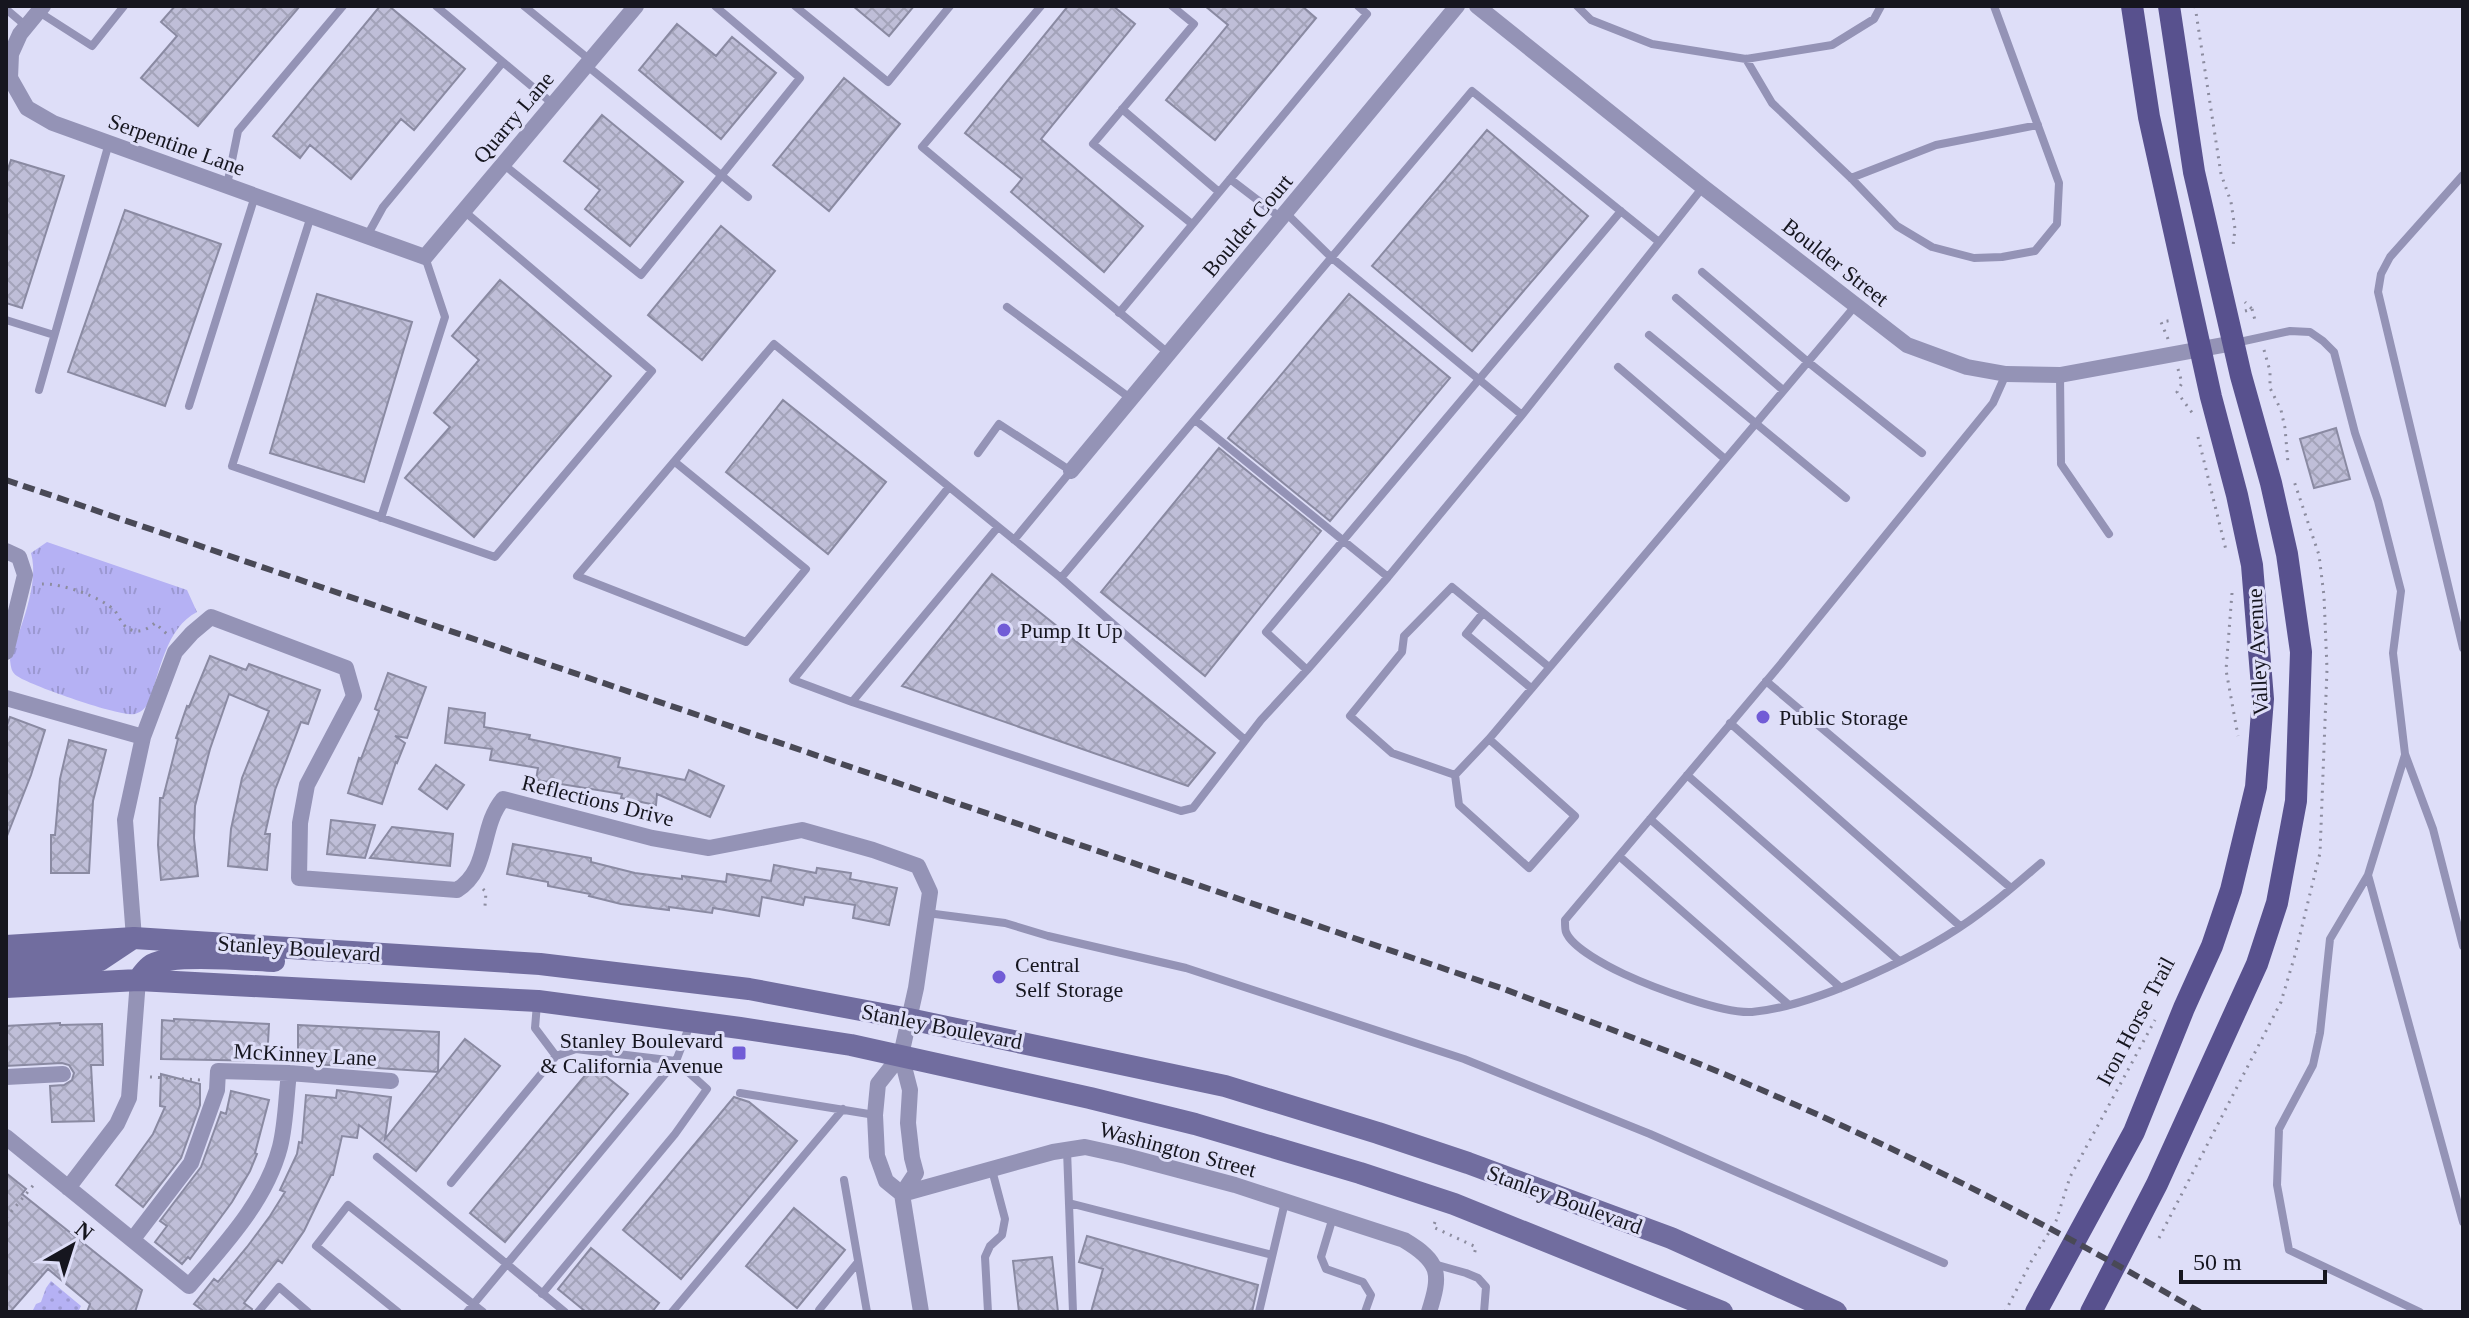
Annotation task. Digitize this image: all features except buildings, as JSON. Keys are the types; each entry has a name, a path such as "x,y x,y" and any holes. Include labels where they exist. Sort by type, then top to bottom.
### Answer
{"main road":[{"name":"Valley Avenue","path":"2036,1312 2134,1132 2212,946 2231,890 2256,787 2263,699 2252,565 2149,117 2132,6"},
{"name":"Valley Avenue","path":"2091,1312 2157,1184 2257,964 2277,903 2296,801 2301,652 2287,554 2194,172 2169,6"},
{"name":"Stanley Boulevard","path":"6,946 134,938 540,964 749,989 909,1019 1225,1086 1350,1124 1468,1163 1671,1238 1836,1312"},
{"path":"6,967 100,960 134,938"},
{"path":"138,980 151,965 167,960 296,961 342,959 370,952"},
{"path":"538,1001 540,964"},
{"name":"Stanley Boulevard","path":"6,987 138,980 538,1001 851,1045 1195,1124 1360,1173 1454,1204 1717,1311"}],"street":[{"name":"Quarry Lane","path":"425,257 636,6"},
{"name":"Boulder Court","path":"1071,471 1457,6"},
{"name":"Boulder Street","path":"1477,6 1907,345 1967,367 2006,374 2060,375 2234,343"},
{"name":"Serpentine Lane","path":"41,9 26,26 11,54 8,79 27,108 53,123 425,257"},
{"path":"6,551 19,557 25,575 6,652"},
{"name":"Reflections Drive","path":"134,938 125,820 143,737 175,652 211,617 346,668 354,696 307,785 300,823 299,878 457,890 477,870 492,812 503,799 652,838 709,848 802,830 873,850 918,866 930,892 916,986 901,1055"},
{"path":"6,698 143,737"},
{"path":"68,1188 117,1124 129,1098 138,980"},
{"path":"901,1055 878,1084 875,1115 877,1156 886,1181 902,1194 921,1312"},
{"path":"901,1055 910,1090 908,1123 916,1173 902,1194"},
{"path":"6,1137 133,1239 186,1290 261,1193 280,1147 289,1073"},
{"name":"McKinney Lane","path":"218,1076 289,1073 391,1081"},
{"path":"6,1077 63,1074"},
{"path":"133,1239 191,1163 217,1090 218,1076"},
{"name":"Washington Street","path":"902,1194 1053,1152 1085,1147 1285,1202 1404,1240 1418,1248 1433,1264"},
{"path":"1429,1312 1438,1283 1433,1264"}],"lane":[{"path":"41,9 92,46 124,6"},
{"path":"227,186 238,131 343,6"},
{"path":"436,6 553,104"},
{"path":"524,6 748,197"},
{"path":"503,164 641,275 800,78 715,6"},
{"path":"795,6 888,82 950,6"},
{"path":"1041,6 922,147 1168,354"},
{"path":"1172,6 1194,24 1093,144 1192,224"},
{"path":"1119,313 1367,14 1358,6"},
{"path":"1577,6 1591,20 1652,44 1746,59 1832,45 1874,19 1881,6"},
{"path":"1746,59 1772,103 1897,226 1932,247 1974,258 2035,251 2057,224 2059,183 1994,6"},
{"path":"6,9 26,26"},
{"path":"367,236 383,207 503,62"},
{"path":"1061,578 1472,91 1659,242"},
{"path":"1122,109 1219,192"},
{"path":"1851,178 1936,145 2038,125"},
{"path":"39,390 109,143"},
{"path":"2463,175 2390,257 2381,274 2378,292 2463,648"},
{"path":"1230,179 1283,216 1522,415"},
{"path":"949,487 793,680 1181,811 1193,808 1245,740 1388,577 1522,415 1703,187"},
{"path":"189,406 255,196"},
{"path":"311,216 232,466 495,557 652,371 463,211"},
{"path":"1307,670 1266,632 1621,211"},
{"path":"381,518 445,317 425,257"},
{"path":"1702,272 1922,453"},
{"path":"1676,298 1783,390"},
{"path":"1455,775 1489,739 1856,305"},
{"path":"1007,307 1131,399"},
{"path":"6,320 54,335"},
{"path":"2234,343 2290,331 2310,332 2334,352 2401,591 2393,653 2405,754 2433,829 2463,946"},
{"path":"1649,335 1846,498"},
{"path":"675,462 806,569 746,642 577,576 774,344 1061,578 1245,740"},
{"path":"1618,367 1725,459"},
{"path":"2006,374 1993,403 1766,681 1565,920 1565,931 1573,942 1607,966 1637,980 1726,1010 1751,1012 1789,1005 1841,988 1898,960 1960,926 2041,863"},
{"path":"2060,375 2061,464 2109,534"},
{"path":"1195,420 1388,577"},
{"path":"978,453 999,424 1071,471 1014,540"},
{"path":"852,702 998,527"},
{"path":"1455,775 1392,753 1350,716 1402,652 1404,636 1452,587 1549,667"},
{"path":"1483,613 1466,634 1531,688"},
{"path":"1766,681 2011,888"},
{"path":"1730,723 1960,926"},
{"path":"1455,775 1459,805 1529,868 1575,816 1489,739"},
{"path":"2405,754 2368,875 2330,939 2320,1033 2313,1065 2279,1129 2277,1185 2289,1250 2420,1312"},
{"path":"1687,775 1898,960"},
{"path":"1650,819 1841,988"},
{"path":"1619,856 1789,1005"},
{"path":"2368,875 2463,1222"},
{"path":"926,913 1005,923 1186,968 1464,1059 1650,1134 1944,1263"},
{"path":"538,1001 535,1028 556,1056"},
{"path":"470,1308 676,1061 691,1021"},
{"path":"451,1183 556,1056 576,1049 676,1061 707,1089 675,1134 542,1294"},
{"path":"740,1093 875,1115"},
{"path":"672,1312 843,1109"},
{"path":"1067,1150 1073,1312"},
{"path":"377,1157 565,1312"},
{"path":"988,1312 985,1257 990,1246 1002,1235 1005,1219 992,1170"},
{"path":"844,1180 867,1312"},
{"path":"1259,1312 1285,1202"},
{"path":"1069,1203 1272,1255"},
{"path":"398,1312 316,1246 348,1205 470,1308 483,1312"},
{"path":"1333,1217 1321,1257 1326,1269 1363,1282 1371,1295 1365,1312"},
{"path":"819,1312 858,1262"},
{"path":"1433,1264 1478,1278 1486,1287 1484,1312"},
{"path":"258,1312 279,1287 308,1312"}],"path":[{"path":"23,585 50,584 79,590 113,609 124,626 146,630 155,623 168,635 184,642"},
{"path":"2237,728 2238,741"},
{"name":"Iron Horse Trail","path":"2005,1312 2056,1221 2070,1177 2157,1017"},
{"path":"150,1077 218,1076"},
{"path":"6,1218 46,1170"},
{"path":"1435,1222 1433,1227 1476,1247 1474,1255"}],"green space":[{"path":"47,542 187,590 197,612 186,619 171,639 149,702 140,712 127,714 76,700 25,680 12,671 10,660 31,593 31,553"},
{"path":"51,1281 81,1306 78,1312 32,1312 41,1302"}],"railway":[{"path":"6,480 1504,989 1599,1025 1726,1075 1870,1139 2037,1222 2200,1312"}],"place":[{"name":"Pump It Up","path":"1004,630"},
{"name":"Public Storage","path":"1763,717"},
{"name":"Central Self Storage","path":"999,977"},
{"name":"Stanley Boulevard & California Avenue","path":"739,1053"}]}
